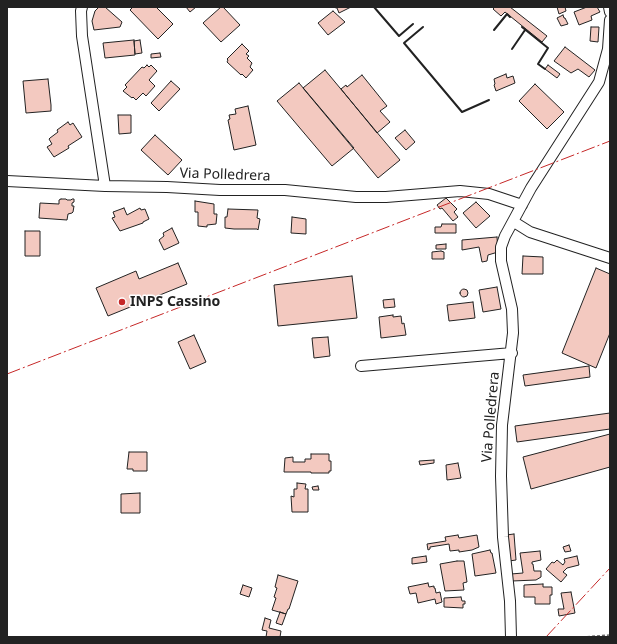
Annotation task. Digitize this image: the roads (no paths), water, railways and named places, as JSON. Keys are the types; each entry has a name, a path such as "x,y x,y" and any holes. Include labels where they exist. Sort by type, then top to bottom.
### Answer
{"street":[{"path":"82,7 82,36 105,186"},
{"path":"609,7 610,12"},
{"name":"Via Polledrera","path":"511,637 510,601 502,537 501,476 502,425 512,353 513,322 501,261 501,247 505,236 514,222 531,188 599,82 608,50 610,20"},
{"name":"Via Polledrera","path":"7,182 220,190 285,190 356,197 379,197 460,191 489,194 522,206"},
{"path":"514,222 530,232 610,258"},
{"path":"361,366 512,353"}],"place":[{"name":"INPS Cassino","path":"122,302"}]}
